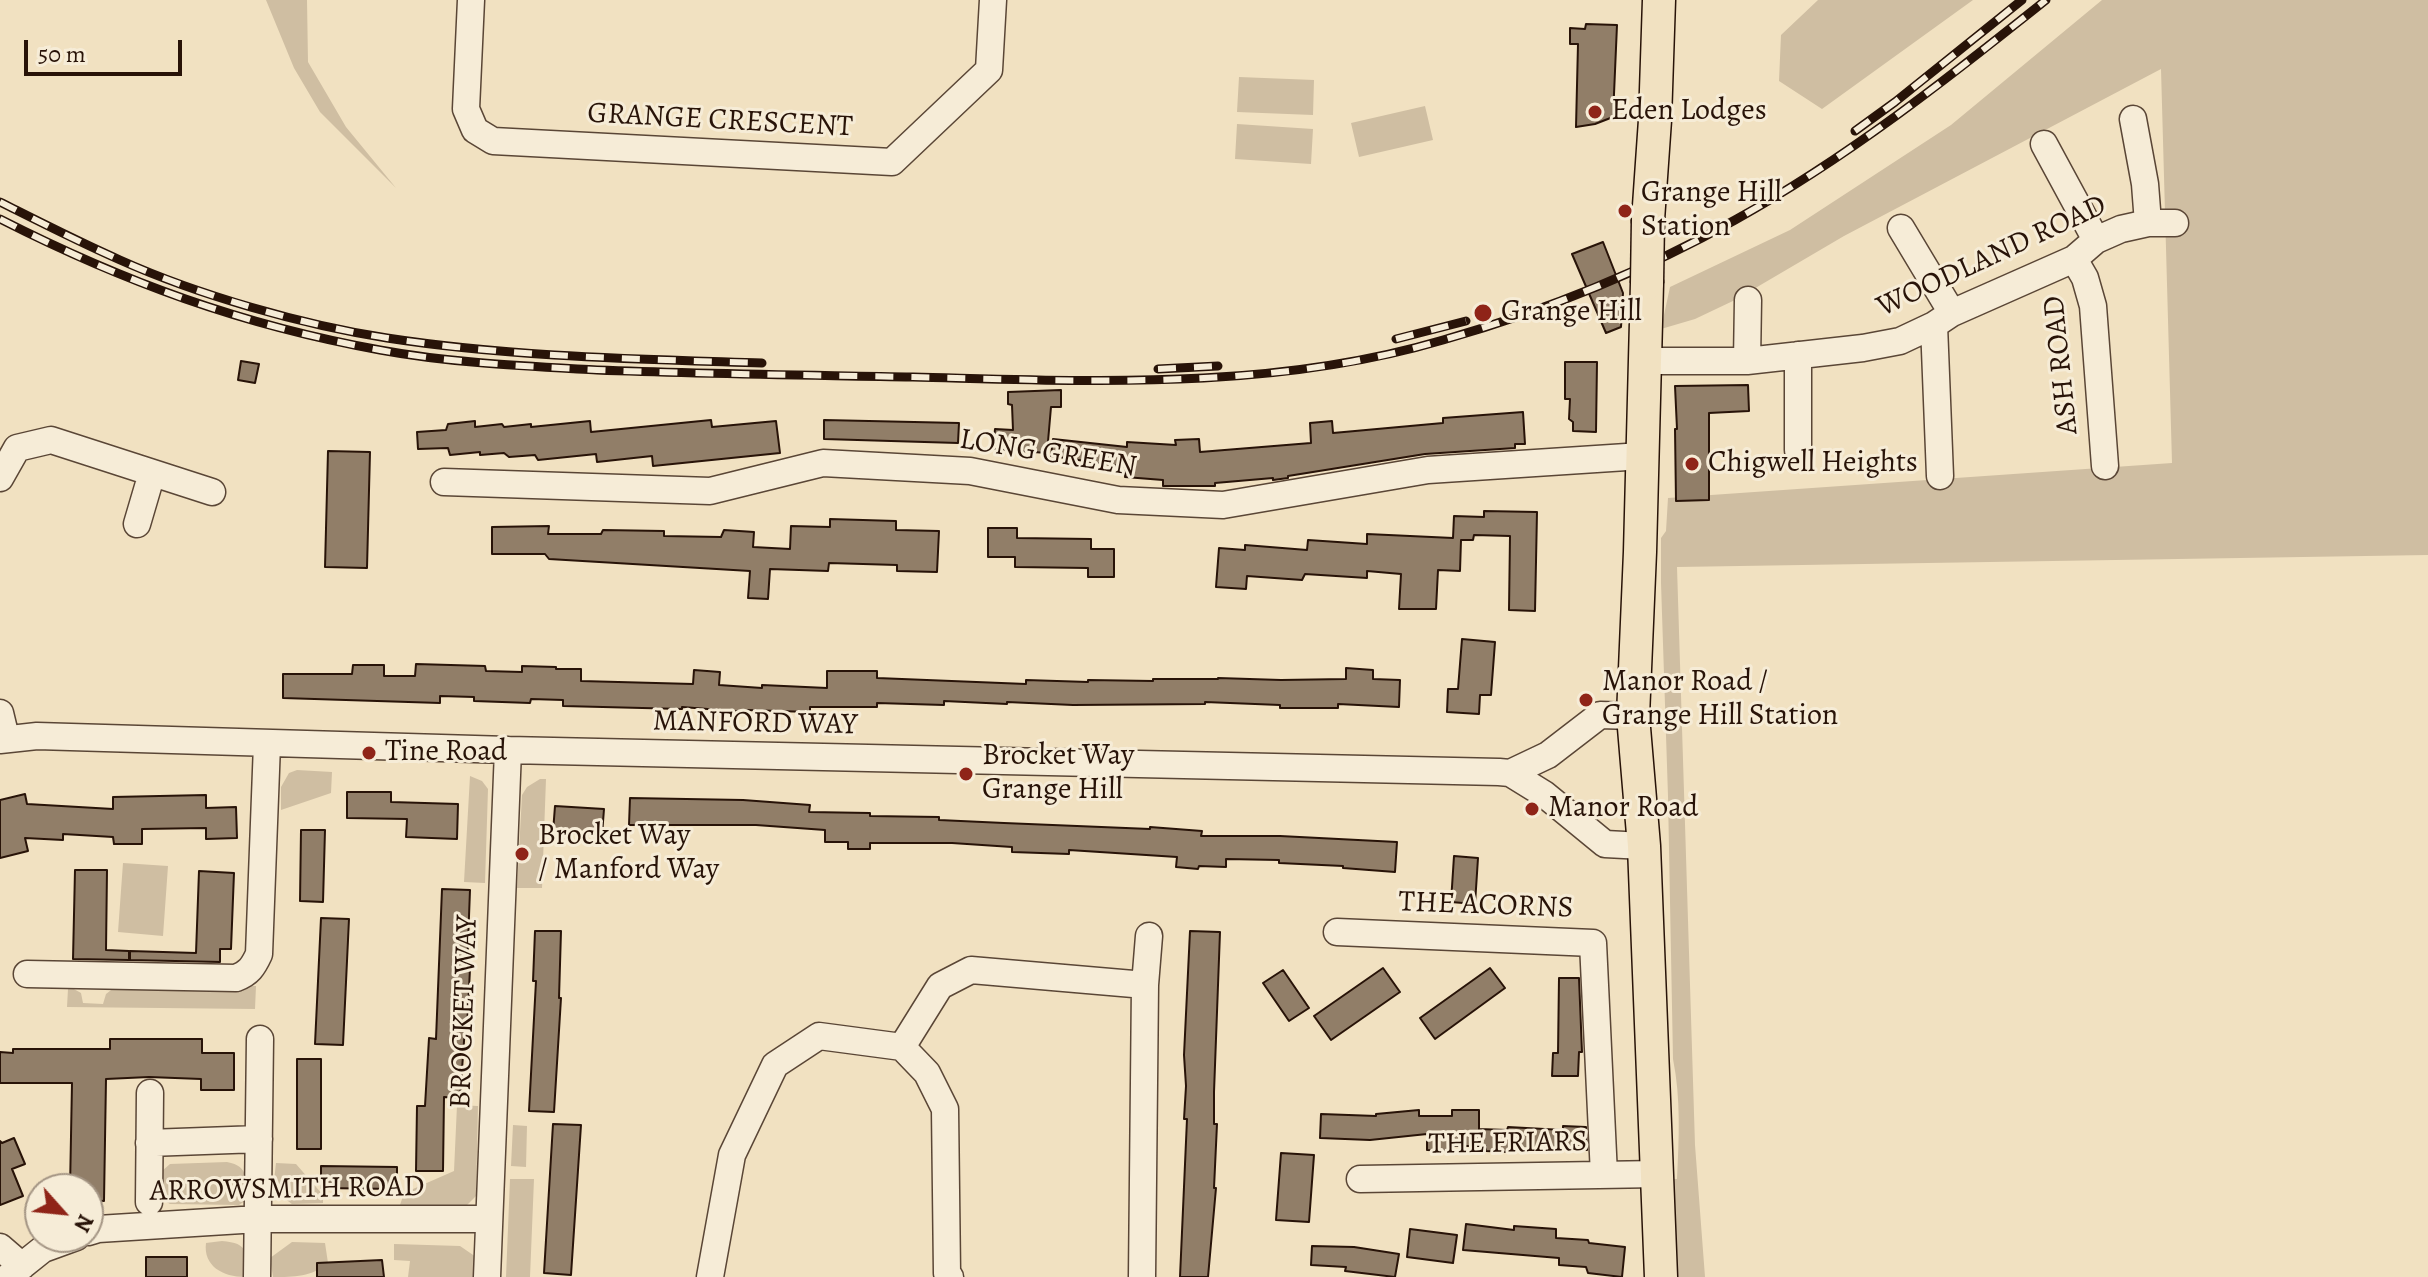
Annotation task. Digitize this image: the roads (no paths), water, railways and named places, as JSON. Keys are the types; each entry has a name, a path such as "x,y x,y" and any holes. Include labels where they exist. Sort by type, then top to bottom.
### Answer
{"main road":[{"path":"1659,0 1648,220 1633,716 1644,846 1661,1277"}],"street":[{"name":"GRANGE CRESCENT","path":"471,0 466,109 475,130 493,141 892,162 989,70 993,0"},
{"path":"2133,119 2148,223"},
{"path":"2044,144 2096,240"},
{"name":"WOODLAND ROAD","path":"1645,361 1747,361 1900,341 2074,259 2096,240 2121,229 2148,223 2175,223"},
{"path":"1901,228 1943,319 1940,476"},
{"name":"ASH ROAD","path":"2074,259 2085,278 2093,306 2105,466"},
{"path":"1747,361 1748,300"},
{"path":"1798,355 1798,450"},
{"path":"0,478 17,448 51,440 212,492"},
{"name":"LONG GREEN","path":"444,482 710,491 823,463 970,471 1118,500 1223,505 1428,470 1642,456"},
{"path":"137,524 152,473"},
{"name":"MANFORD WAY","path":"2,730 37,736 267,744 1510,773 1548,755 1600,715 1633,716"},
{"path":"27,974 236,978 246,974 259,954 267,744"},
{"name":"BROCKET WAY","path":"487,1277 508,750"},
{"path":"1510,773 1544,794 1605,844 1644,846"},
{"name":"THE ACORNS","path":"1337,932 1593,943 1604,1175"},
{"path":"1142,1277 1145,985 1149,936"},
{"path":"902,1047 940,986 971,970 1145,985"},
{"path":"710,1277 732,1155 775,1065 819,1036 902,1047 927,1073 945,1109 947,1273 950,1277"},
{"path":"257,1277 260,1039"},
{"path":"149,1202 150,1093"},
{"path":"149,1143 259,1139"},
{"name":"THE FRIARS","path":"1360,1179 1658,1174"},
{"name":"ARROWSMITH ROAD","path":"104,1229 258,1219 489,1219"},
{"path":"0,1247 15,1272 38,1253"}],"railway":[{"path":"1855,131 2022,0"},
{"path":"0,219 92,263 185,299 329,340 434,358 570,369 1046,380 1180,379 1313,368 1443,340 1518,316 1629,273 1700,239 1776,196 1857,144 2046,0"},
{"path":"0,202 150,273 217,297 321,325 387,338 480,349 762,363"},
{"path":"1396,339 1466,321"},
{"path":"1158,369 1218,366"}],"place":[{"name":"Eden Lodges","path":"1595,112"},
{"name":"Grange Hill Station","path":"1625,211"},
{"name":"Grange Hill","path":"1483,313"},
{"name":"Chigwell Heights","path":"1692,464"},
{"name":"Manor Road / Grange Hill Station","path":"1586,700"},
{"name":"Tine Road","path":"369,753"},
{"name":"Brocket Way Grange Hill","path":"966,774"},
{"name":"Manor Road","path":"1532,809"},
{"name":"Brocket Way / Manford Way","path":"522,854"}]}
